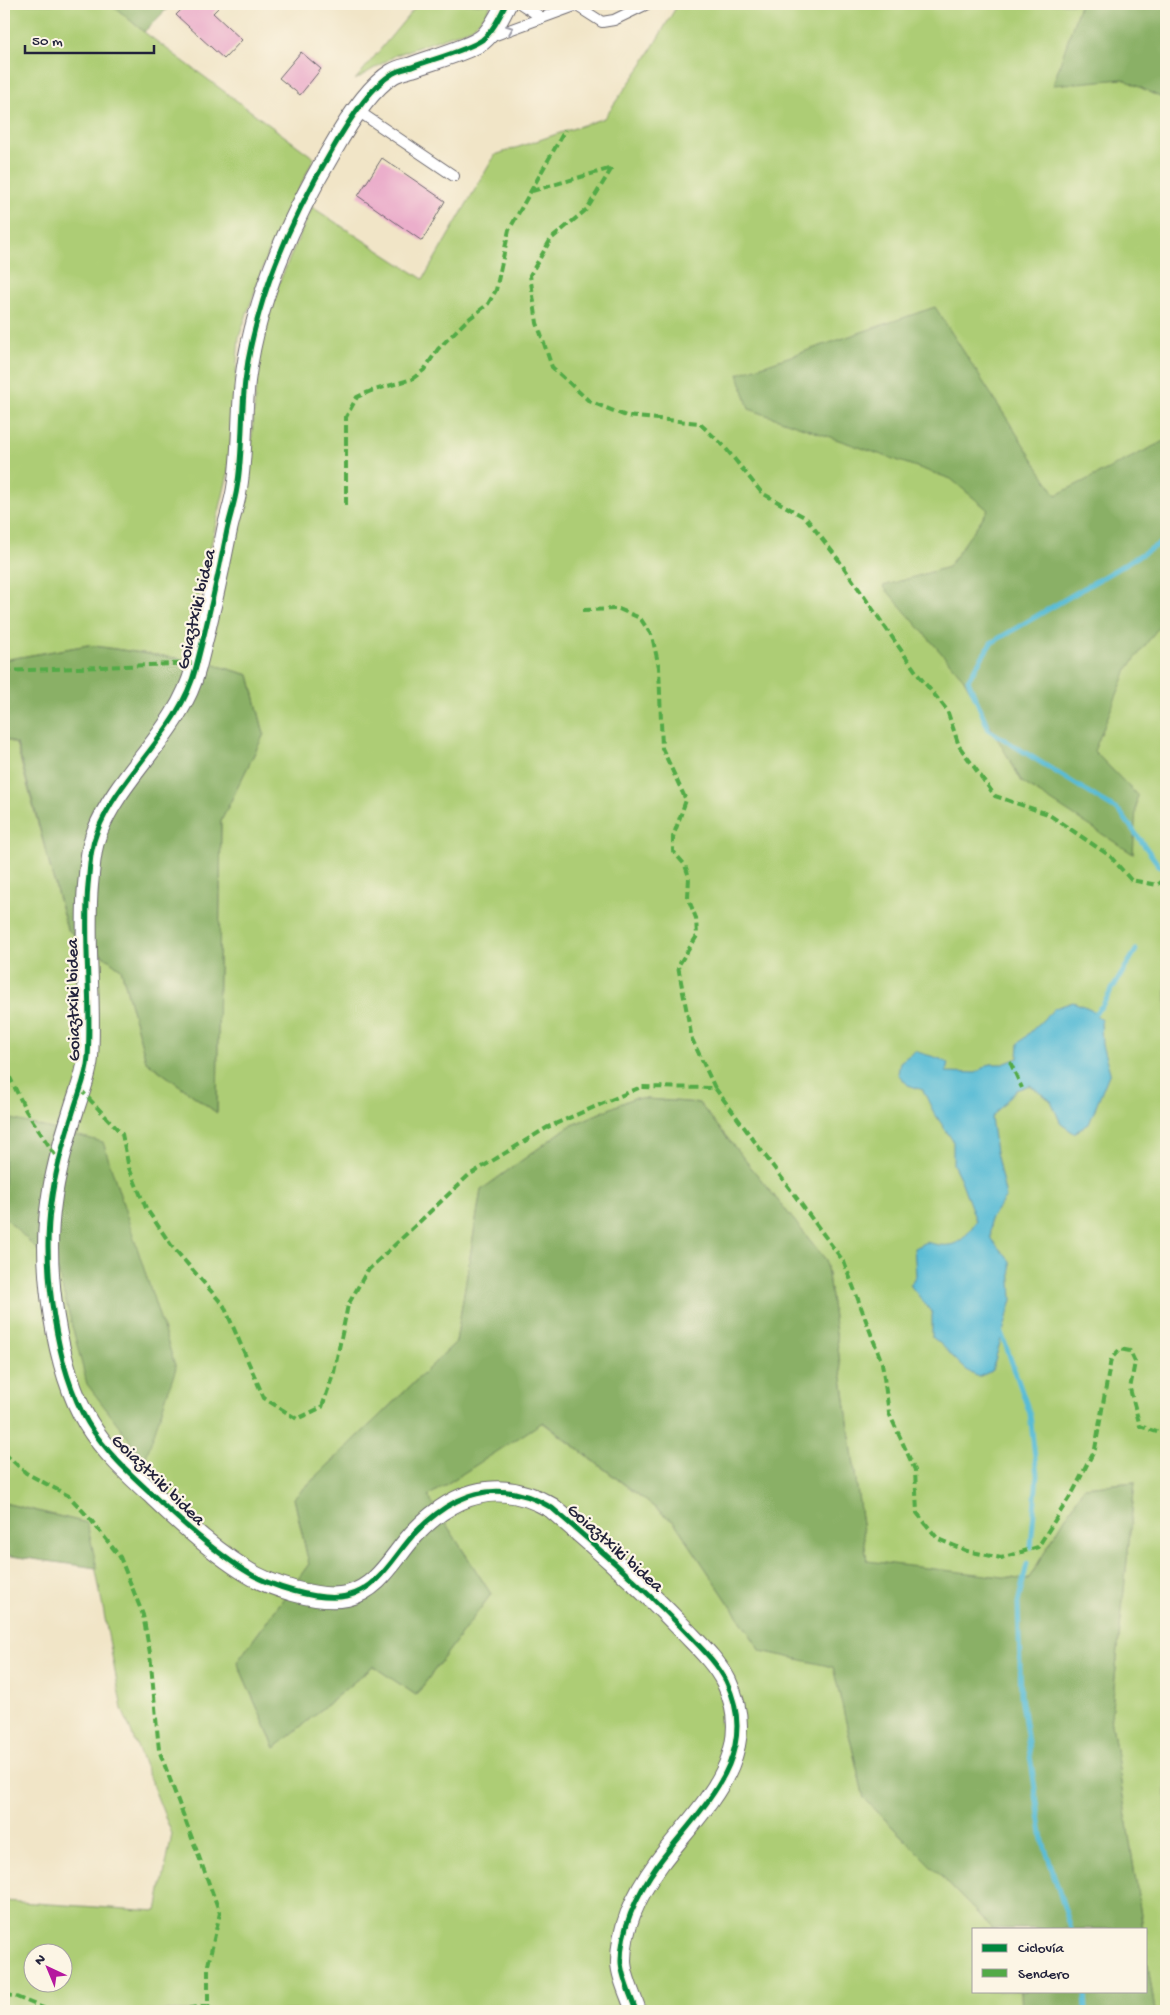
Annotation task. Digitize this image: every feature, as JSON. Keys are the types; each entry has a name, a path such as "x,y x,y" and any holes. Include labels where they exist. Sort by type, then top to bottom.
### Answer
{"street":[{"path":"480,42 496,22 506,4"},
{"name":"Goiaztxiki bidea","path":"480,42 391,74 368,96 332,148 284,247 268,286 256,327 246,377 237,488 193,679 170,722 112,802 97,830 91,850 85,915 85,957 90,1014 87,1068 64,1142 51,1203 49,1272 60,1345 69,1383 87,1422 118,1462 172,1513 244,1570 265,1582 296,1592 348,1596 386,1571 415,1532 438,1513 466,1496 511,1491 532,1496 552,1508 659,1604 712,1661 726,1680 734,1702 738,1728 732,1756 722,1783 707,1805 658,1864 640,1892 624,1930 621,1963 636,2011"}],"lane":[{"path":"522,4 541,17"},
{"path":"480,42 541,17 579,5 602,22 614,20 647,4"},
{"path":"358,111 454,176"}],"green space":[{"path":"4,4 111,4 144,32 314,158 267,256 239,337 228,474 184,659 88,645 4,660"},
{"path":"111,4 172,4 144,32"},
{"path":"418,4 491,4 487,13 472,28 396,55 355,80"},
{"path":"678,4 1166,4 1166,2011 1155,2011 1148,1966 1148,1928 1143,1928 1111,1717 1135,1482 1084,1487 1028,1580 867,1562 826,1260 699,1103 634,1098 568,1127 481,1190 456,1342 294,1498 309,1564 237,1662 275,1748 373,1666 416,1695 491,1594 428,1496 542,1422 675,1523 761,1651 833,1666 864,1798 992,1928 972,1928 972,1992 1021,1992 1022,2011 4,2011 4,1901 157,1911 172,1834 122,1709 87,1523 4,1503 4,738 16,744 67,929 121,969 146,1061 217,1113 221,821 264,734 249,675 208,663 251,446 261,324 312,207 423,279 495,155 604,118 642,65"},
{"path":"1080,4 1166,4 1166,100 1123,79 1053,85"},
{"path":"935,307 1056,495 1166,440 1166,617 1127,670 1094,751 1137,795 1133,854 1022,782 963,678 883,586 948,567 988,510 951,479 749,409 738,374"},
{"path":"88,645 208,663 249,675 264,734 221,821 217,1113 146,1061 121,969 67,929 17,744 4,738 4,660"},
{"path":"634,1098 699,1103 826,1260 867,1561 1028,1580 1084,1487 1135,1482 1111,1717 1143,1928 992,1928 864,1798 833,1667 761,1651 675,1523 543,1422 428,1496 491,1594 416,1695 373,1666 275,1748 237,1662 309,1564 294,1498 456,1342 481,1190 568,1127"},
{"path":"12,1119 103,1142 176,1368 145,1460 87,1384 58,1271 4,1216 4,1149"},
{"path":"4,1503 87,1523 97,1568 4,1555"},
{"path":"1148,1966 1155,2011 1022,2011 1021,1992 1148,1992"}],"water":[{"path":"1073,1002 1091,1009 1101,1020 1102,1045 1110,1072 1089,1124 1074,1133 1061,1124 1051,1101 1030,1085 1016,1090 991,1118 1006,1197 990,1219 991,1239 1010,1261 1012,1300 992,1371 978,1377 965,1369 932,1337 932,1313 910,1285 916,1275 914,1248 926,1242 943,1245 956,1243 966,1235 976,1221 953,1164 953,1141 933,1111 923,1090 908,1085 898,1074 900,1062 915,1051 948,1063 946,1072 976,1073 990,1064 1003,1064 1018,1058 1019,1043 1055,1008"}],"building":[{"path":"187,4 222,4 213,13 242,40 224,59 176,15"},
{"path":"301,52 321,69 300,95 279,78"},
{"path":"382,158 445,201 422,241 358,196"}],"waterway":[{"path":"1160,867 1120,812 989,730 968,680 991,643 1166,540"},
{"path":"1091,1017 1102,1006 1136,950"},
{"path":"1000,1329 1030,1414 1037,1475 1031,1547"},
{"path":"1027,1564 1018,1603 1021,1696 1043,1841 1071,1928"},
{"path":"1085,1992 1086,2011"}],"marked path":[{"path":"346,505 346,417 357,397 412,379 424,370 438,349 465,322 488,304 496,290 509,230 565,130"},
{"path":"532,191 612,168 587,209 551,239 530,275 537,323 552,367 589,401 626,416 699,423 723,445 762,493 806,518 838,559 919,676 947,710 959,746 995,796 1048,814 1110,856 1131,880 1157,885 1166,879"},
{"path":"583,610 619,609 640,618 652,636 659,667 662,748 686,800 673,837 673,851 685,865 689,877 688,898 696,918 697,936 678,966 692,1039 715,1088"},
{"path":"4,671 197,663"},
{"path":"1010,1062 1022,1088"},
{"path":"4,1065 26,1111 59,1161"},
{"path":"80,1089 122,1134 129,1168 146,1208 171,1245 224,1306 264,1398 297,1419 322,1407 334,1372 348,1305 367,1271 469,1175 548,1127 641,1087 715,1088 844,1262 882,1363 889,1413 915,1470 917,1513 938,1539 967,1551 1001,1558 1038,1547 1074,1490 1095,1449 1111,1359 1120,1349 1130,1351 1135,1362 1130,1389 1140,1426 1162,1434 1166,1430"},
{"path":"4,1364 6,1368 4,1419"},
{"path":"4,1453 26,1473 69,1496 91,1520 120,1557 143,1615 150,1653 159,1750 220,1913 208,1965 208,2006 212,2011"},
{"path":"4,1995 14,1996 51,2011"},
{"path":"165,2011 208,2006"}],"cycle path":[{"path":"506,4 493,28 482,40 458,51 394,73 383,80 366,98 337,141 317,176 289,232 266,291 257,320 245,381 239,475 236,493 196,667 188,690 177,711 164,732 120,790 107,811 93,845 87,907 88,1057 84,1077 60,1156 51,1203 48,1256 50,1286 59,1346 67,1374 88,1423 126,1470 185,1525 244,1570 266,1582 308,1595 322,1597 347,1596 359,1592 378,1578 417,1531 448,1506 464,1498 481,1493 498,1491 515,1493 552,1508 652,1597 712,1660 726,1681 735,1708 737,1734 732,1758 708,1802 659,1863 644,1885 627,1922 622,1948 621,1967 636,2011"}]}
